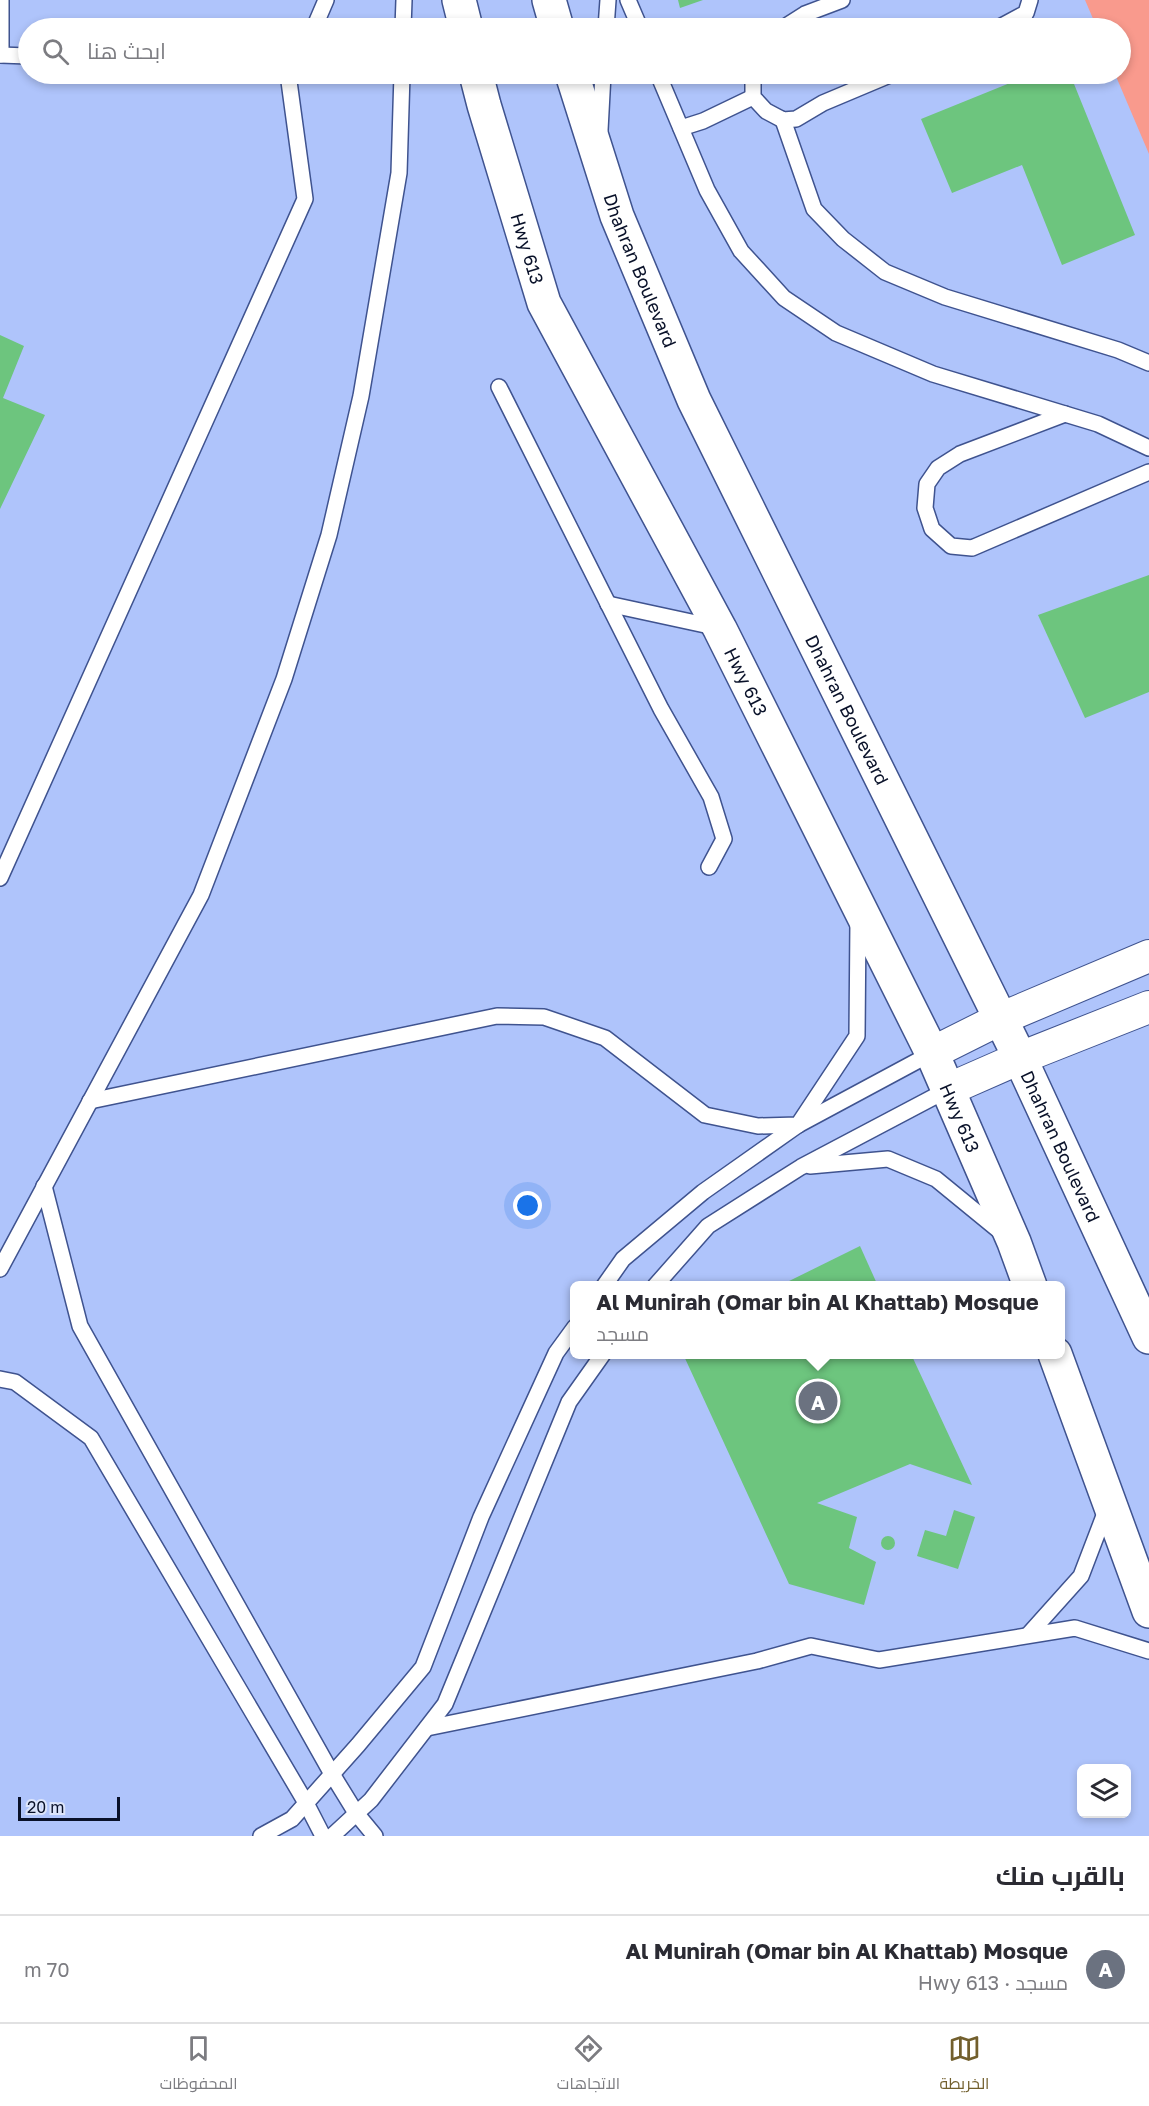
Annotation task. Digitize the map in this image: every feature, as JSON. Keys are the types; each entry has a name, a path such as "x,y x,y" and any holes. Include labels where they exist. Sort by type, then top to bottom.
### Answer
{"main road":[{"path":"459,0 464,18"},
{"path":"549,0 555,18"},
{"name":"Hwy 613","path":"479,84 544,303 720,629 932,1053 1014,1242 1028,1281"},
{"name":"Dhahran Boulevard","path":"575,84 617,216 694,400 1020,1058 1149,1337"},
{"path":"1057,1359 1149,1611"}],"street":[{"path":"932,1053 1000,1019 1149,957"},
{"path":"947,1090 1020,1058 1149,1007"}],"lane":[{"path":"1,0 1,55 18,56"},
{"path":"318,18 326,0"},
{"path":"403,18 404,0"},
{"path":"607,18 608,0"},
{"path":"628,0 636,18"},
{"path":"798,18 842,0"},
{"path":"1017,18 1026,13 1030,0"},
{"path":"0,878 304,199 289,84"},
{"path":"0,1269 201,895 284,679 329,535 361,396 399,173 402,84"},
{"path":"602,84 600,131 617,216"},
{"path":"662,84 707,190 741,250 784,298 836,333 933,374 1098,424 1149,448"},
{"path":"753,84 753,97 766,111 783,120 796,119 823,103 868,84"},
{"path":"681,128 703,121 753,97"},
{"path":"783,120 813,208 843,239 885,272 945,297 1118,350 1149,363"},
{"path":"499,387 661,709 711,797 723,838 710,867"},
{"path":"1065,414 960,454 938,468 927,484 925,508 932,529 951,546 972,548 1149,472"},
{"path":"608,604 720,629"},
{"path":"798,1125 857,1036 858,906"},
{"path":"90,1101 497,1016 544,1017 605,1038 705,1115 758,1126 798,1125"},
{"path":"608,1281 623,1259 703,1192 798,1125 932,1053"},
{"path":"659,1281 708,1226 801,1167 947,1090"},
{"path":"801,1167 888,1159 936,1179 1014,1242"},
{"path":"44,1186 80,1326 332,1774 356,1813 375,1836"},
{"path":"261,1836 292,1819 423,1667 481,1517 556,1353 570,1334"},
{"path":"332,1836 371,1800 445,1704 569,1402 599,1359"},
{"path":"0,1379 15,1382 91,1438 306,1803 323,1836"},
{"path":"1029,1634 1081,1576 1109,1502"},
{"path":"427,1728 757,1661 811,1646 879,1660 1075,1628 1149,1651"}],"shaded area":[{"path":"1085,0 1149,0 1149,154 1119,84 1131,84 1131,18 1093,18"}],"building":[{"path":"678,0 703,0 680,8"},
{"path":"1007,84 1074,84 1135,235 1062,265 1022,165 952,193 921,119"},
{"path":"0,335 24,346 3,398 45,415 0,509"},
{"path":"1149,575 1149,692 1085,718 1038,615"},
{"path":"860,1246 876,1281 789,1281"},
{"path":"685,1359 913,1359 972,1485 910,1464 817,1503 857,1517 849,1548 876,1562 864,1605 789,1584"},
{"path":"954,1510 975,1517 958,1569 917,1556 925,1530 946,1536"},
{"path":"888,1536 893,1538 895,1543 893,1548 888,1550 883,1548 881,1543 883,1538"}],"place":[{"name":"Al Munirah (Omar bin Al Khattab) Mosque","path":"818,1401"}]}
